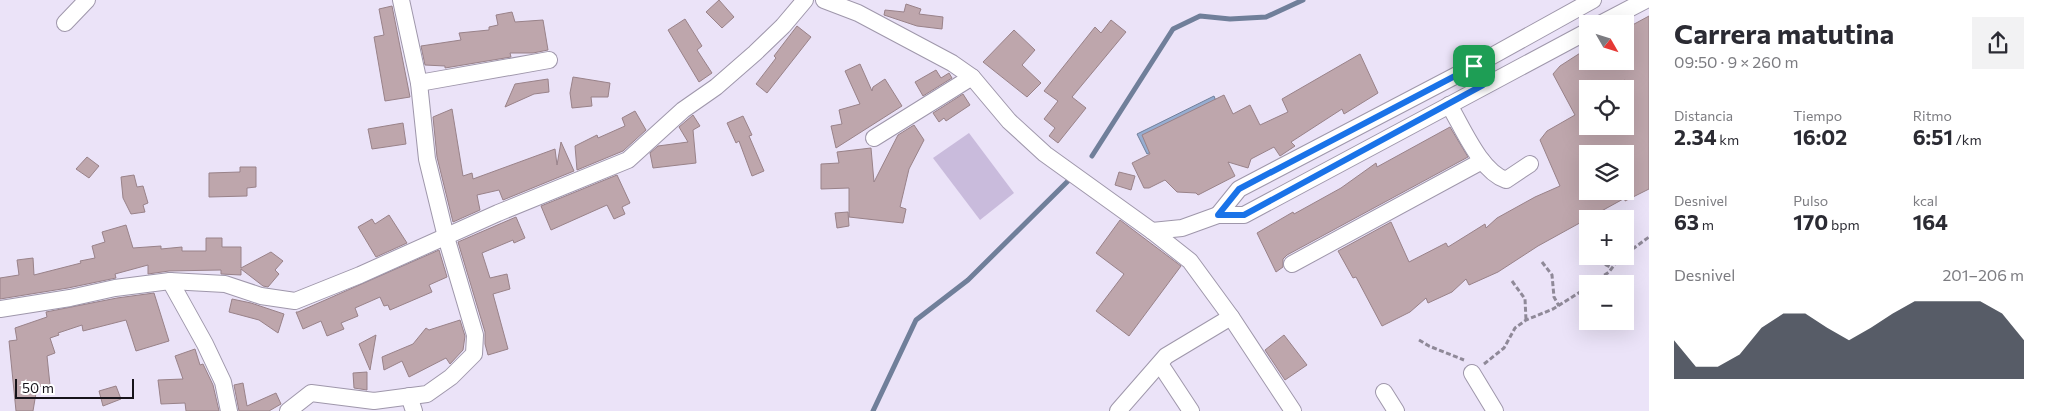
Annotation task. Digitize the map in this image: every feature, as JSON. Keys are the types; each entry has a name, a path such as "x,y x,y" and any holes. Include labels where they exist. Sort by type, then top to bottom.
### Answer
{"street":[{"path":"65,23 87,0"},
{"path":"288,411 311,393 412,404 451,377 474,354 475,335 446,237 427,159 419,83 401,0"},
{"path":"0,309 70,298 115,288 170,281 225,284 261,296 294,301 360,275 498,213 628,160 683,110 716,87 755,53 783,26 805,0"},
{"path":"824,0 858,14 952,62 972,77 1009,121 1044,154 1152,231 1190,262 1231,317 1293,411"},
{"path":"1218,215 1239,189 1474,66 1593,0"},
{"path":"1617,15 1646,0"},
{"path":"1152,231 1182,228 1218,215 1244,215 1579,35"},
{"path":"419,83 549,60"},
{"path":"1474,66 1483,85"},
{"path":"874,138 972,77"},
{"path":"1449,105 1482,161 1496,176 1506,180 1530,164"},
{"path":"1292,264 1482,161"},
{"path":"170,281 205,344 219,374 229,411"},
{"path":"1118,411 1166,356 1231,317"},
{"path":"1160,364 1191,411"},
{"path":"1472,373 1495,411"},
{"path":"1384,392 1396,411"}],"path":[{"path":"1634,248 1649,236"},
{"path":"1542,262 1552,275 1554,298 1559,306"},
{"path":"1607,265 1612,268"},
{"path":"1605,275 1614,265"},
{"path":"1512,281 1525,299 1526,320"},
{"path":"1420,340 1429,346 1463,359 1472,373 1504,348 1515,328 1526,320 1559,306 1579,293"}],"shaded area":[{"path":"969,133 1014,193 980,220 933,158"}],"water":[{"path":"1214,96 1222,116 1147,154 1137,134"}],"building":[{"path":"719,0 734,17 722,28 706,12"},
{"path":"906,4 921,9 919,14 943,17 942,29 917,26 884,15 885,10 904,12"},
{"path":"392,6 410,97 385,101 374,37 384,35 379,9"},
{"path":"512,12 515,22 543,20 548,50 533,53 510,53 511,57 445,68 445,66 425,65 421,46 461,40 459,33 489,30 489,27 498,25 496,15"},
{"path":"1649,16 1649,189 1634,196 1634,145 1579,145 1579,200 1621,200 1603,210 1579,210 1579,223 1538,246 1498,272 1469,285 1466,279 1452,292 1428,303 1426,298 1410,312 1382,326 1356,277 1353,278 1338,251 1391,222 1409,262 1446,243 1448,247 1485,224 1486,228 1497,218 1535,197 1560,186 1540,140 1547,131 1575,115 1553,74 1560,66 1579,54 1579,70 1634,70 1634,24"},
{"path":"685,19 702,46 697,50 712,73 699,82 668,30"},
{"path":"1111,20 1126,32 1072,97 1086,108 1058,143 1049,136 1055,128 1044,119 1058,101 1044,91 1095,27 1101,33"},
{"path":"797,26 811,37 767,93 756,84"},
{"path":"1014,30 1035,50 1022,65 1041,83 1027,97 983,62"},
{"path":"1360,54 1378,93 1344,114 1342,109 1291,142 1295,146 1280,156 1274,147 1251,159 1248,168 1228,162 1235,176 1198,195 1196,193 1177,192 1165,180 1149,188 1144,188 1132,163 1150,154 1142,135 1224,95 1233,114 1250,105 1260,125 1288,112 1282,99"},
{"path":"860,64 872,91 873,87 885,79 902,106 836,148 831,126 842,124 839,110 860,104 845,71"},
{"path":"936,70 941,78 949,73 952,78 923,96 915,82"},
{"path":"573,77 610,83 608,97 591,97 592,106 572,108 570,93"},
{"path":"548,79 549,92 534,94 505,107 515,84"},
{"path":"963,94 970,105 946,121 944,118 939,122 933,113"},
{"path":"452,109 463,176 472,173 473,179 555,149 557,165 561,142 574,171 503,200 499,190 477,195 480,210 453,222 437,157 433,117"},
{"path":"635,111 646,130 623,151 577,170 575,146 597,135 598,138 625,126 622,118"},
{"path":"693,115 700,126 693,130 696,163 653,168 650,153 658,146 688,142 679,127"},
{"path":"743,116 752,135 749,136 764,171 752,176 739,141 736,143 727,123"},
{"path":"403,123 406,144 372,149 368,129"},
{"path":"914,125 924,140 909,169 900,207 906,209 903,223 849,217 849,188 821,189 821,164 839,163 837,152 871,148 874,182 898,135"},
{"path":"1450,127 1468,157 1287,255 1283,259 1283,267 1276,272 1257,233 1293,212 1294,214 1341,188 1376,163 1377,167"},
{"path":"87,157 99,166 89,178 76,169"},
{"path":"240,167 256,167 256,187 247,188 247,196 209,197 209,173 240,172"},
{"path":"1119,172 1135,176 1131,190 1115,185"},
{"path":"134,175 137,187 143,186 148,203 143,205 145,212 131,214 123,198 121,177"},
{"path":"617,175 630,203 622,207 625,214 614,219 607,205 551,230 541,206"},
{"path":"848,212 849,226 837,228 835,213"},
{"path":"389,215 407,243 376,257 358,227 372,219 375,224"},
{"path":"516,217 525,238 514,243 513,240 482,253 490,278 507,274 510,289 493,294 508,349 488,355 485,344 485,332 458,242"},
{"path":"1120,220 1181,266 1129,336 1096,311 1124,274 1096,253"},
{"path":"126,225 133,248 161,246 161,249 182,247 182,251 206,251 206,238 222,238 222,247 241,247 241,268 271,252 283,261 275,270 279,274 268,287 263,286 241,269 241,275 221,274 221,270 169,271 148,274 148,265 115,274 116,278 0,299 0,278 19,275 17,260 33,258 34,275 81,263 80,261 95,258 92,246 105,242 102,232"},
{"path":"439,250 447,277 429,285 432,292 390,310 388,305 384,306 380,297 355,308 358,316 341,323 344,329 327,336 321,321 303,329 296,312"},
{"path":"154,293 169,341 136,351 126,320 83,331 82,325 58,333 59,335 50,338 55,353 47,356 50,385 37,387 33,411 16,411 9,341 17,340 15,328 47,317 46,312"},
{"path":"232,299 284,314 278,333 259,320 229,312"},
{"path":"460,320 465,336 463,350 450,364 446,358 409,377 402,361 384,370 382,357 413,344 426,328 429,330"},
{"path":"376,335 370,370 359,344"},
{"path":"1284,335 1307,365 1285,380 1265,350"},
{"path":"195,349 200,365 203,364 213,385 219,411 186,411 185,403 161,404 158,380 183,379 175,356"},
{"path":"367,372 367,390 354,388 353,373"},
{"path":"243,383 247,406 276,393 281,404 269,411 239,411 234,385"},
{"path":"116,386 121,399 103,406 99,391"}],"waterway":[{"path":"1092,156 1173,29 1200,16 1230,19 1266,17 1303,0"},
{"path":"873,411 916,320 968,280 1071,178"}],"route":[{"path":"1474,66 1483,85 1449,105 1244,215 1218,215 1239,189 1474,66"}]}
